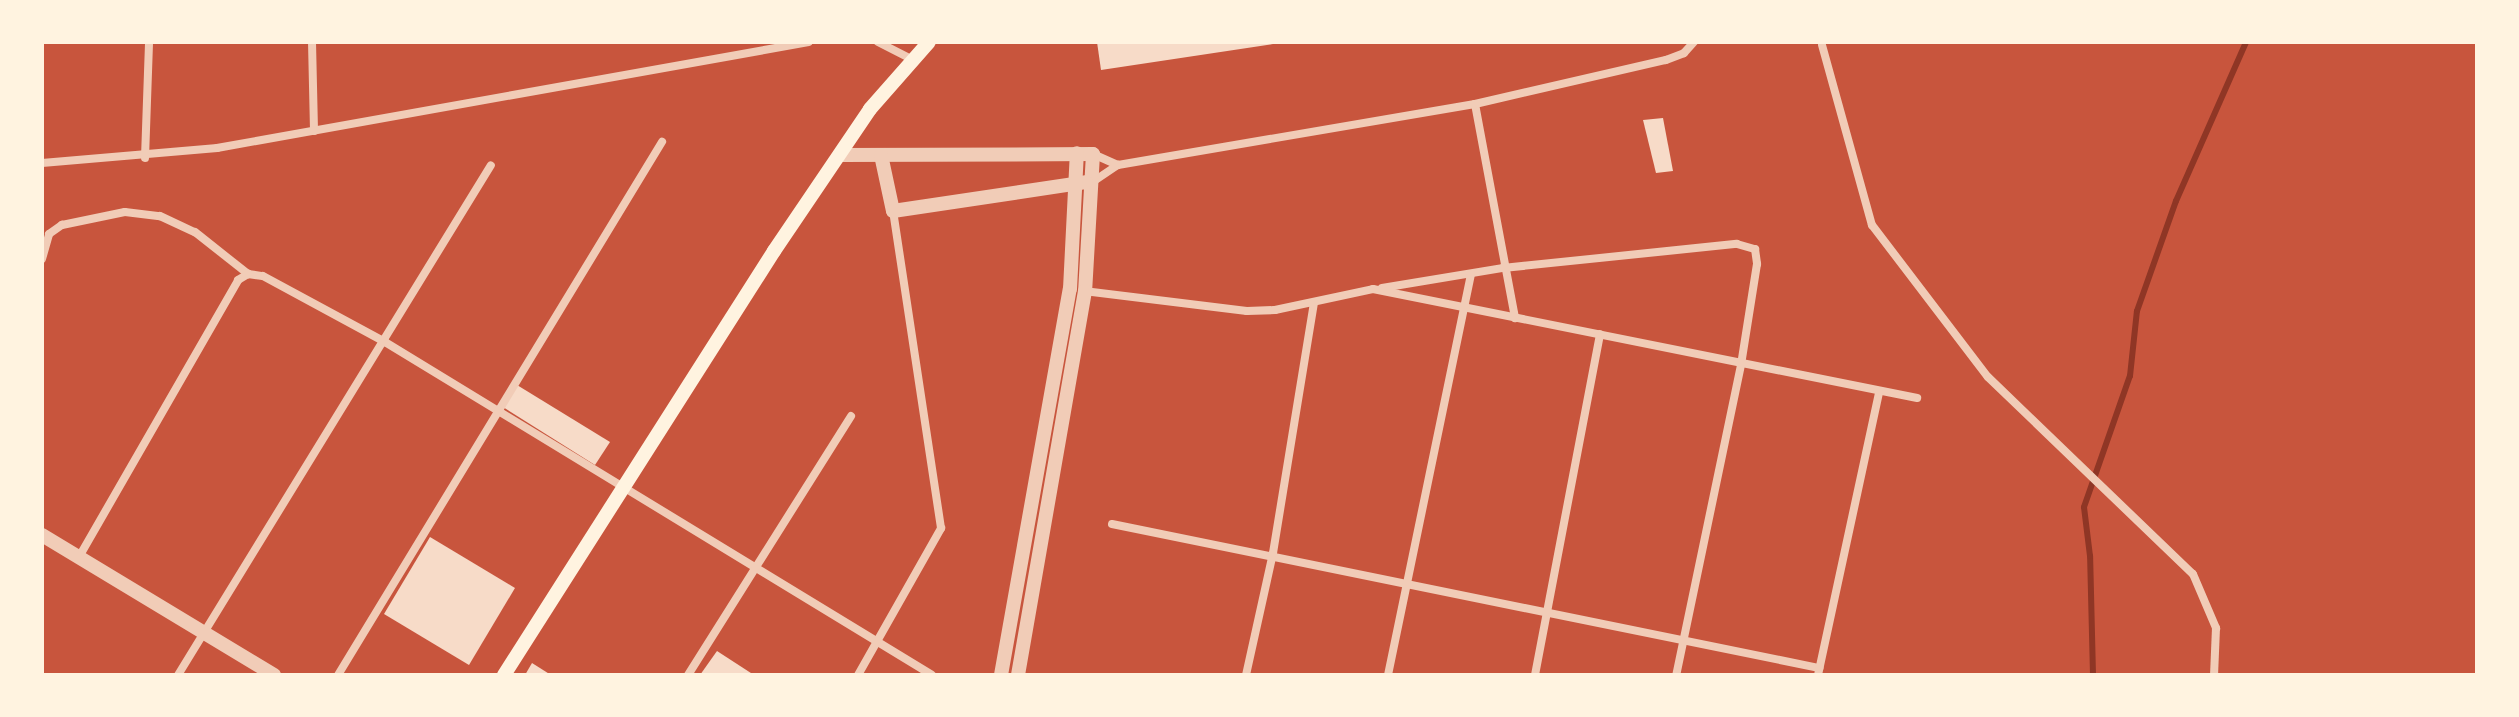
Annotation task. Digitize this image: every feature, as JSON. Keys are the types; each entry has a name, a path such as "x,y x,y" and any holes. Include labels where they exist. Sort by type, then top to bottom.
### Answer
{"main road":[{"path":"504,675 870,109 929,42"}],"street":[{"path":"145,158 149,42"},
{"path":"312,42 314,131"},
{"path":"42,163 145,158 314,131 809,42"},
{"path":"878,42 913,60"},
{"path":"893,211 1086,182 1118,165 1475,104 1684,53 1694,42"},
{"path":"1822,45 1872,225 1988,377 2193,574 2216,628 2214,675"},
{"path":"1475,104 1503,268 1515,318"},
{"path":"338,675 662,142"},
{"path":"840,155 1077,153 1093,154 1118,165"},
{"path":"1077,153 1086,182"},
{"path":"1018,675 1035,532 1077,290 1086,182 1093,154"},
{"path":"858,675 941,528 893,211 881,155"},
{"path":"178,675 491,165"},
{"path":"42,259 49,234 62,225 125,212 160,216 195,232 248,274 263,276 385,342 879,641 918,671 932,675"},
{"path":"1077,290 1247,311 1314,303 1373,289 1503,268 1737,244 1755,249 1757,264 1741,365 1676,675"},
{"path":"79,557 238,280 248,274"},
{"path":"1388,675 1471,275"},
{"path":"1373,289 1917,398"},
{"path":"1246,675 1273,553 1314,303"},
{"path":"1535,675 1600,334"},
{"path":"1112,524 1273,553 1684,638 1819,672 1879,392"},
{"path":"688,675 759,568 851,416"},
{"path":"1001,675 1035,532"},
{"path":"42,535 274,675"}],"building":[{"path":"1097,42 1273,42 1273,44 1101,70"},
{"path":"1663,118 1673,171 1656,173 1643,120"},
{"path":"517,385 610,442 595,465 503,407"},
{"path":"430,537 515,588 469,665 384,614"},
{"path":"717,651 754,675 700,675"},
{"path":"532,663 551,675 525,675"}],"waterway":[{"path":"2093,675 2090,556 2084,507 2130,376 2137,311 2176,201 2246,42"}]}
